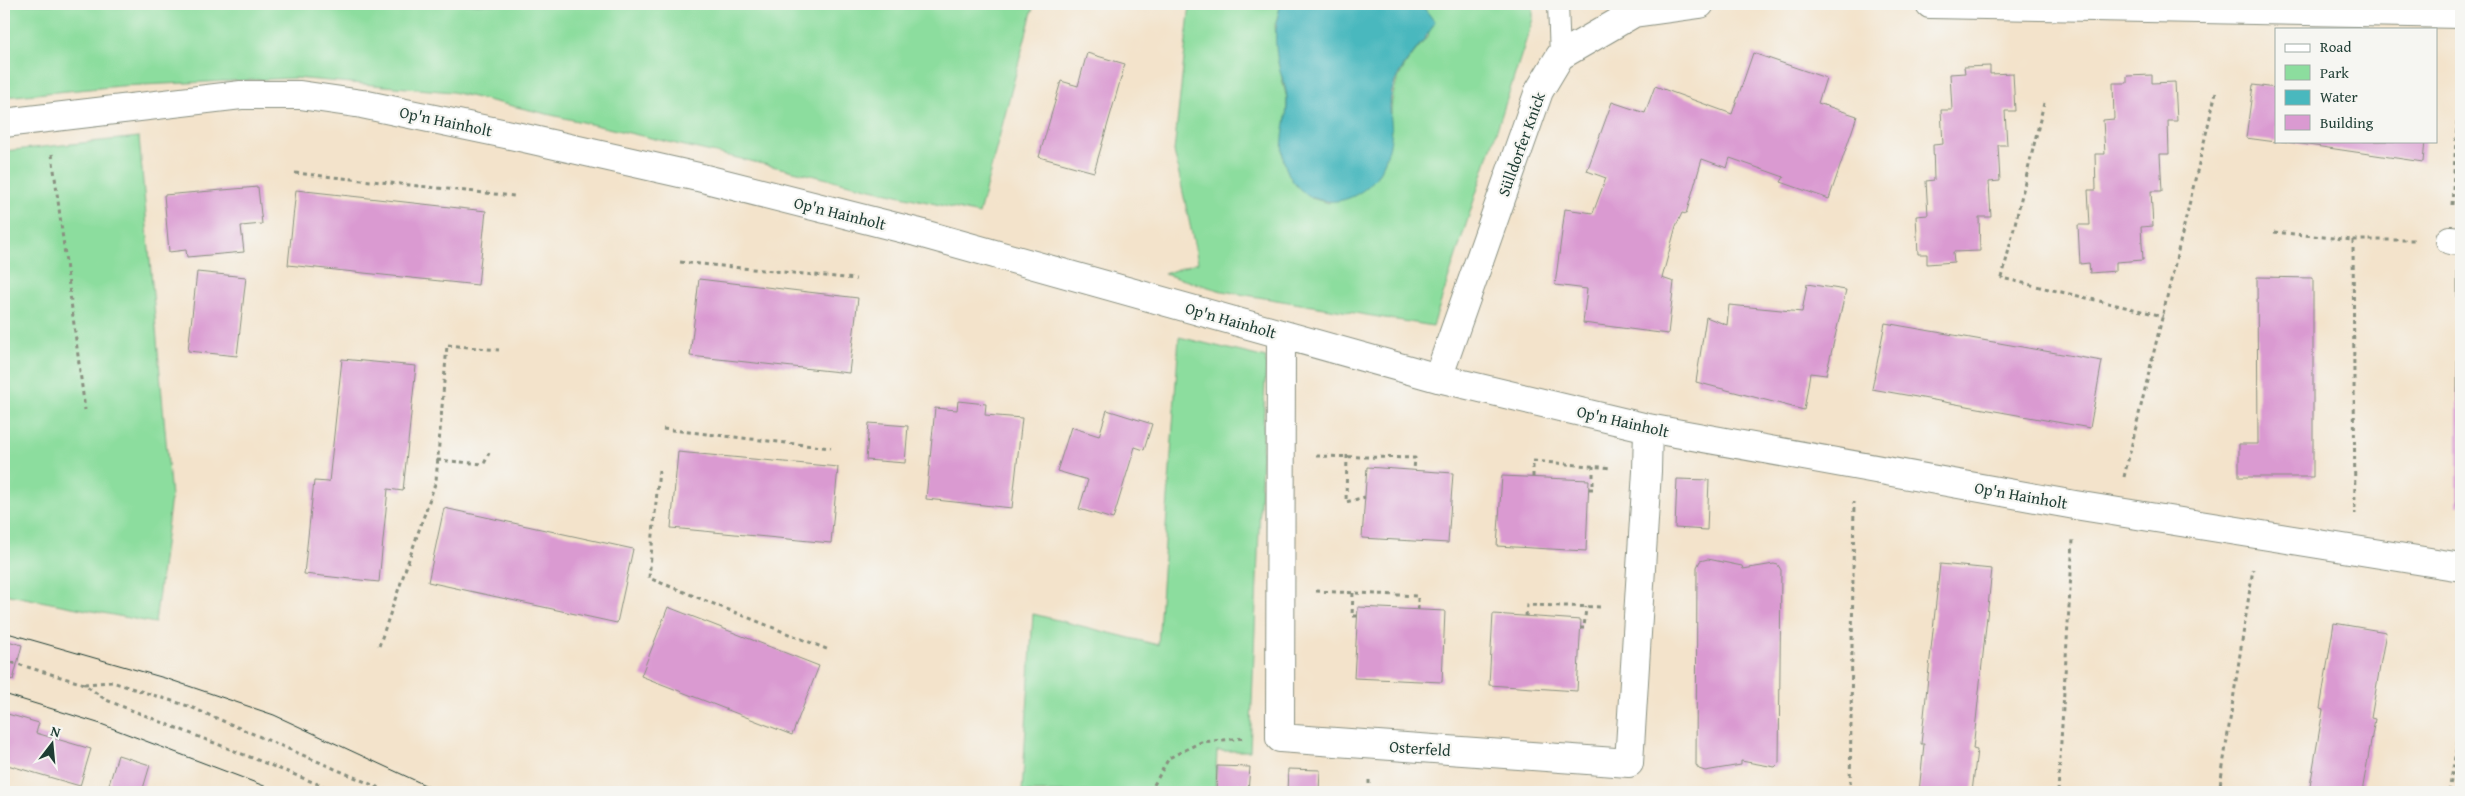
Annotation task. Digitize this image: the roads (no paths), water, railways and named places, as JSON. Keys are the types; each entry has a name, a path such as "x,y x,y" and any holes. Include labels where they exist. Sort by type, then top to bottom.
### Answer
{"street":[{"name":"Sülldorfer Knick","path":"1438,378 1539,91 1560,56 1634,13 1700,4"},
{"path":"1930,4 2461,14"},
{"name":"Op'n Hainholt","path":"4,123 241,95 300,95 362,104 520,136 698,177 916,232 1438,378 1648,428 2075,505 2461,566"},
{"name":"Osterfeld","path":"1281,334 1280,738 1629,763 1648,471 1648,428"}],"lane":[{"path":"1558,4 1560,56"}],"water":[{"path":"1281,4 1380,4 1424,8 1435,22 1398,75 1394,85 1390,101 1391,138 1383,166 1374,180 1362,191 1348,198 1334,201 1320,200 1308,195 1297,186 1288,173 1282,150 1287,97 1278,62 1276,45 1276,29"}],"tram line":[{"path":"4,632 168,679 274,715 440,792"},
{"path":"4,694 101,724 280,792"}]}
